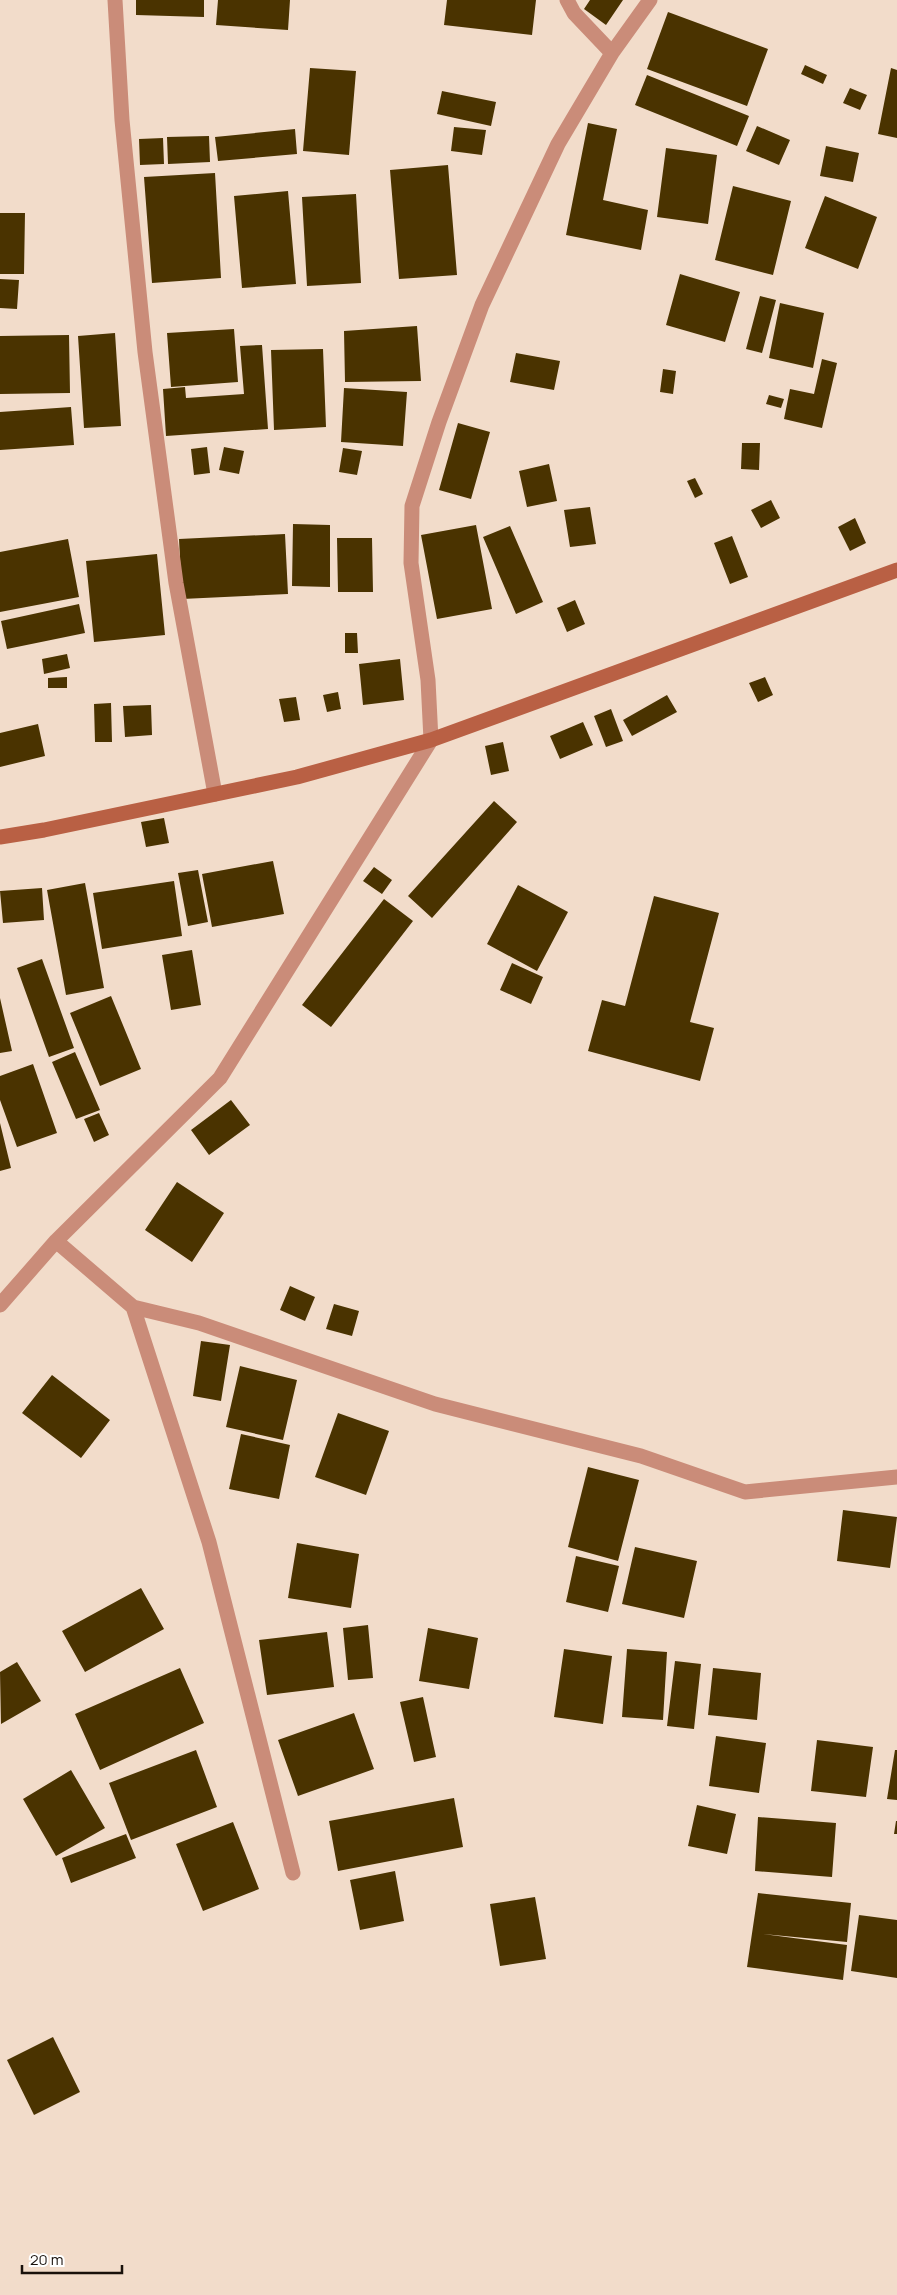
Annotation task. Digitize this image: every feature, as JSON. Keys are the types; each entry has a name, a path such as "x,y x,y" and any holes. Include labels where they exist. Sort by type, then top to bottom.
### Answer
{"main road":[{"path":"0,837 44,830 297,777 431,740 633,668 897,570"}],"street":[{"path":"115,0 122,120 145,352 176,583 215,794"},
{"path":"567,0 574,13 612,53"},
{"path":"0,1305 56,1241 220,1078 431,740 428,680 411,563 412,506 439,422 482,305 558,144 612,53 650,0"},
{"path":"56,1241 133,1307 199,1323 435,1404 641,1456 745,1492 897,1477"},
{"path":"133,1307 209,1542 293,1874"}],"building":[{"path":"136,0 204,0 204,17 136,15"},
{"path":"218,0 290,0 288,30 216,25"},
{"path":"447,0 536,0 532,35 444,25"},
{"path":"590,0 623,0 606,25 584,9"},
{"path":"668,12 768,49 747,106 647,69"},
{"path":"805,65 827,75 823,84 801,74"},
{"path":"310,68 356,71 349,155 303,151"},
{"path":"891,68 897,70 897,138 878,134"},
{"path":"647,75 749,116 737,146 635,105"},
{"path":"850,88 867,95 860,110 843,103"},
{"path":"442,91 496,102 491,126 437,114"},
{"path":"588,123 617,129 603,200 648,210 641,250 566,235"},
{"path":"757,126 790,140 779,165 746,151"},
{"path":"454,127 486,130 482,155 451,151"},
{"path":"295,129 297,154 218,161 215,137"},
{"path":"209,136 210,162 168,164 167,137"},
{"path":"163,138 164,164 140,165 139,139"},
{"path":"826,146 859,153 853,182 820,176"},
{"path":"666,148 717,155 708,224 657,217"},
{"path":"448,165 457,275 399,279 390,170"},
{"path":"215,173 221,278 152,283 144,177"},
{"path":"733,186 791,201 773,275 715,260"},
{"path":"288,191 296,284 242,288 234,196"},
{"path":"356,194 361,283 307,286 302,197"},
{"path":"825,196 877,217 858,269 805,248"},
{"path":"0,213 25,213 24,274 0,274"},
{"path":"680,274 740,292 725,342 666,325"},
{"path":"0,279 19,280 17,309 0,308"},
{"path":"760,296 776,300 762,353 746,349"},
{"path":"780,303 824,313 813,368 769,358"},
{"path":"417,326 421,381 345,382 344,331"},
{"path":"234,329 238,382 171,387 167,333"},
{"path":"115,333 121,426 84,428 78,336"},
{"path":"69,335 70,393 0,394 0,336"},
{"path":"262,345 268,429 166,436 163,389 185,387 186,398 244,394 240,346"},
{"path":"323,349 326,427 274,430 271,350"},
{"path":"516,353 560,361 554,390 510,382"},
{"path":"822,359 837,363 822,428 784,419 790,389 814,394"},
{"path":"663,369 676,371 673,394 660,392"},
{"path":"344,388 407,392 403,446 341,442"},
{"path":"769,395 784,399 781,408 766,404"},
{"path":"71,407 74,445 0,450 0,412"},
{"path":"458,423 490,432 471,499 439,490"},
{"path":"742,443 760,443 759,470 741,469"},
{"path":"207,447 210,473 194,475 191,449"},
{"path":"224,447 244,451 239,474 219,470"},
{"path":"343,448 362,451 357,475 339,472"},
{"path":"549,464 557,501 527,507 519,471"},
{"path":"695,478 703,494 695,498 687,481"},
{"path":"771,500 780,518 761,528 751,510"},
{"path":"590,507 596,544 570,547 564,510"},
{"path":"855,518 866,543 850,551 838,527"},
{"path":"293,524 330,525 330,587 292,586"},
{"path":"476,525 492,609 437,619 421,535"},
{"path":"510,526 543,602 516,614 483,537"},
{"path":"285,534 288,594 182,599 179,539"},
{"path":"732,536 748,577 730,584 714,543"},
{"path":"337,538 372,538 373,592 338,592"},
{"path":"68,539 79,597 0,612 0,552"},
{"path":"157,554 165,635 94,642 86,561"},
{"path":"575,600 585,624 567,632 557,608"},
{"path":"79,604 85,633 7,649 1,621"},
{"path":"345,633 357,633 358,653 345,653"},
{"path":"67,654 70,668 44,674 42,659"},
{"path":"400,659 404,700 363,705 359,664"},
{"path":"67,677 67,688 48,688 48,678"},
{"path":"765,677 773,695 758,702 749,683"},
{"path":"338,692 341,709 327,712 323,695"},
{"path":"667,695 677,712 632,736 623,720"},
{"path":"296,697 300,720 284,722 279,699"},
{"path":"111,703 112,742 95,742 94,704"},
{"path":"151,705 152,735 125,737 123,706"},
{"path":"611,709 623,741 606,747 594,716"},
{"path":"583,722 593,745 560,759 550,736"},
{"path":"38,724 45,756 0,767 0,733"},
{"path":"503,742 509,771 491,775 485,746"},
{"path":"494,801 517,822 432,918 408,896"},
{"path":"164,818 169,843 146,847 141,822"},
{"path":"273,861 284,914 212,927 202,874"},
{"path":"374,867 392,880 382,894 363,881"},
{"path":"198,870 208,922 188,926 178,873"},
{"path":"174,881 182,936 102,949 93,893"},
{"path":"85,883 104,988 66,995 47,890"},
{"path":"518,885 568,912 537,971 487,944"},
{"path":"42,888 44,920 3,923 0,891"},
{"path":"654,896 719,913 690,1022 714,1028 700,1081 588,1051 602,1000 625,1006"},
{"path":"384,899 413,921 331,1027 302,1005"},
{"path":"192,950 201,1005 171,1010 162,955"},
{"path":"42,959 74,1048 49,1057 17,968"},
{"path":"512,963 543,977 531,1004 500,990"},
{"path":"111,996 141,1069 100,1086 70,1013"},
{"path":"0,998 12,1051 0,1053"},
{"path":"75,1052 100,1110 76,1119 52,1062"},
{"path":"33,1064 57,1133 17,1147 0,1100 0,1076"},
{"path":"231,1100 250,1125 209,1155 191,1130"},
{"path":"99,1113 109,1135 94,1142 84,1119"},
{"path":"0,1123 11,1168 0,1171"},
{"path":"177,1182 224,1213 192,1262 145,1230"},
{"path":"290,1286 315,1297 305,1321 280,1310"},
{"path":"334,1304 359,1311 352,1336 326,1329"},
{"path":"201,1341 230,1345 221,1401 193,1396"},
{"path":"240,1366 297,1380 283,1440 226,1427"},
{"path":"52,1375 110,1420 81,1458 22,1413"},
{"path":"338,1413 389,1431 366,1495 315,1477"},
{"path":"241,1434 290,1445 279,1499 229,1489"},
{"path":"588,1467 639,1480 618,1561 568,1547"},
{"path":"843,1510 897,1517 890,1568 837,1561"},
{"path":"297,1543 359,1554 351,1608 288,1598"},
{"path":"635,1547 697,1561 684,1618 622,1604"},
{"path":"576,1556 619,1566 608,1612 566,1602"},
{"path":"141,1588 164,1629 85,1672 62,1631"},
{"path":"368,1625 373,1678 348,1680 343,1628"},
{"path":"428,1628 478,1638 469,1689 419,1681"},
{"path":"327,1632 334,1687 267,1695 259,1640"},
{"path":"564,1649 612,1656 603,1724 554,1717"},
{"path":"627,1649 667,1652 663,1720 622,1717"},
{"path":"675,1661 701,1664 694,1729 667,1726"},
{"path":"17,1662 41,1701 1,1724 0,1672"},
{"path":"180,1668 204,1723 100,1770 75,1714"},
{"path":"713,1668 761,1673 757,1720 708,1715"},
{"path":"423,1697 436,1757 414,1762 400,1702"},
{"path":"354,1713 374,1769 298,1796 278,1740"},
{"path":"716,1736 766,1743 759,1793 709,1786"},
{"path":"817,1740 873,1747 866,1797 811,1791"},
{"path":"196,1750 217,1807 131,1840 109,1783"},
{"path":"895,1750 897,1750 897,1800 887,1799"},
{"path":"71,1770 105,1828 56,1856 23,1799"},
{"path":"454,1798 463,1847 338,1871 329,1821"},
{"path":"697,1805 736,1814 727,1854 688,1846"},
{"path":"758,1817 836,1823 832,1877 755,1871"},
{"path":"896,1821 897,1834 894,1834"},
{"path":"233,1822 259,1889 203,1911 176,1844"},
{"path":"126,1834 136,1858 71,1883 62,1858"},
{"path":"395,1871 404,1921 360,1930 350,1880"},
{"path":"758,1893 851,1903 847,1942 763,1934 847,1945 843,1980 747,1967"},
{"path":"535,1897 546,1959 500,1966 490,1904"},
{"path":"859,1915 897,1920 897,1978 851,1971"},
{"path":"53,2037 80,2092 34,2115 7,2060"}]}
